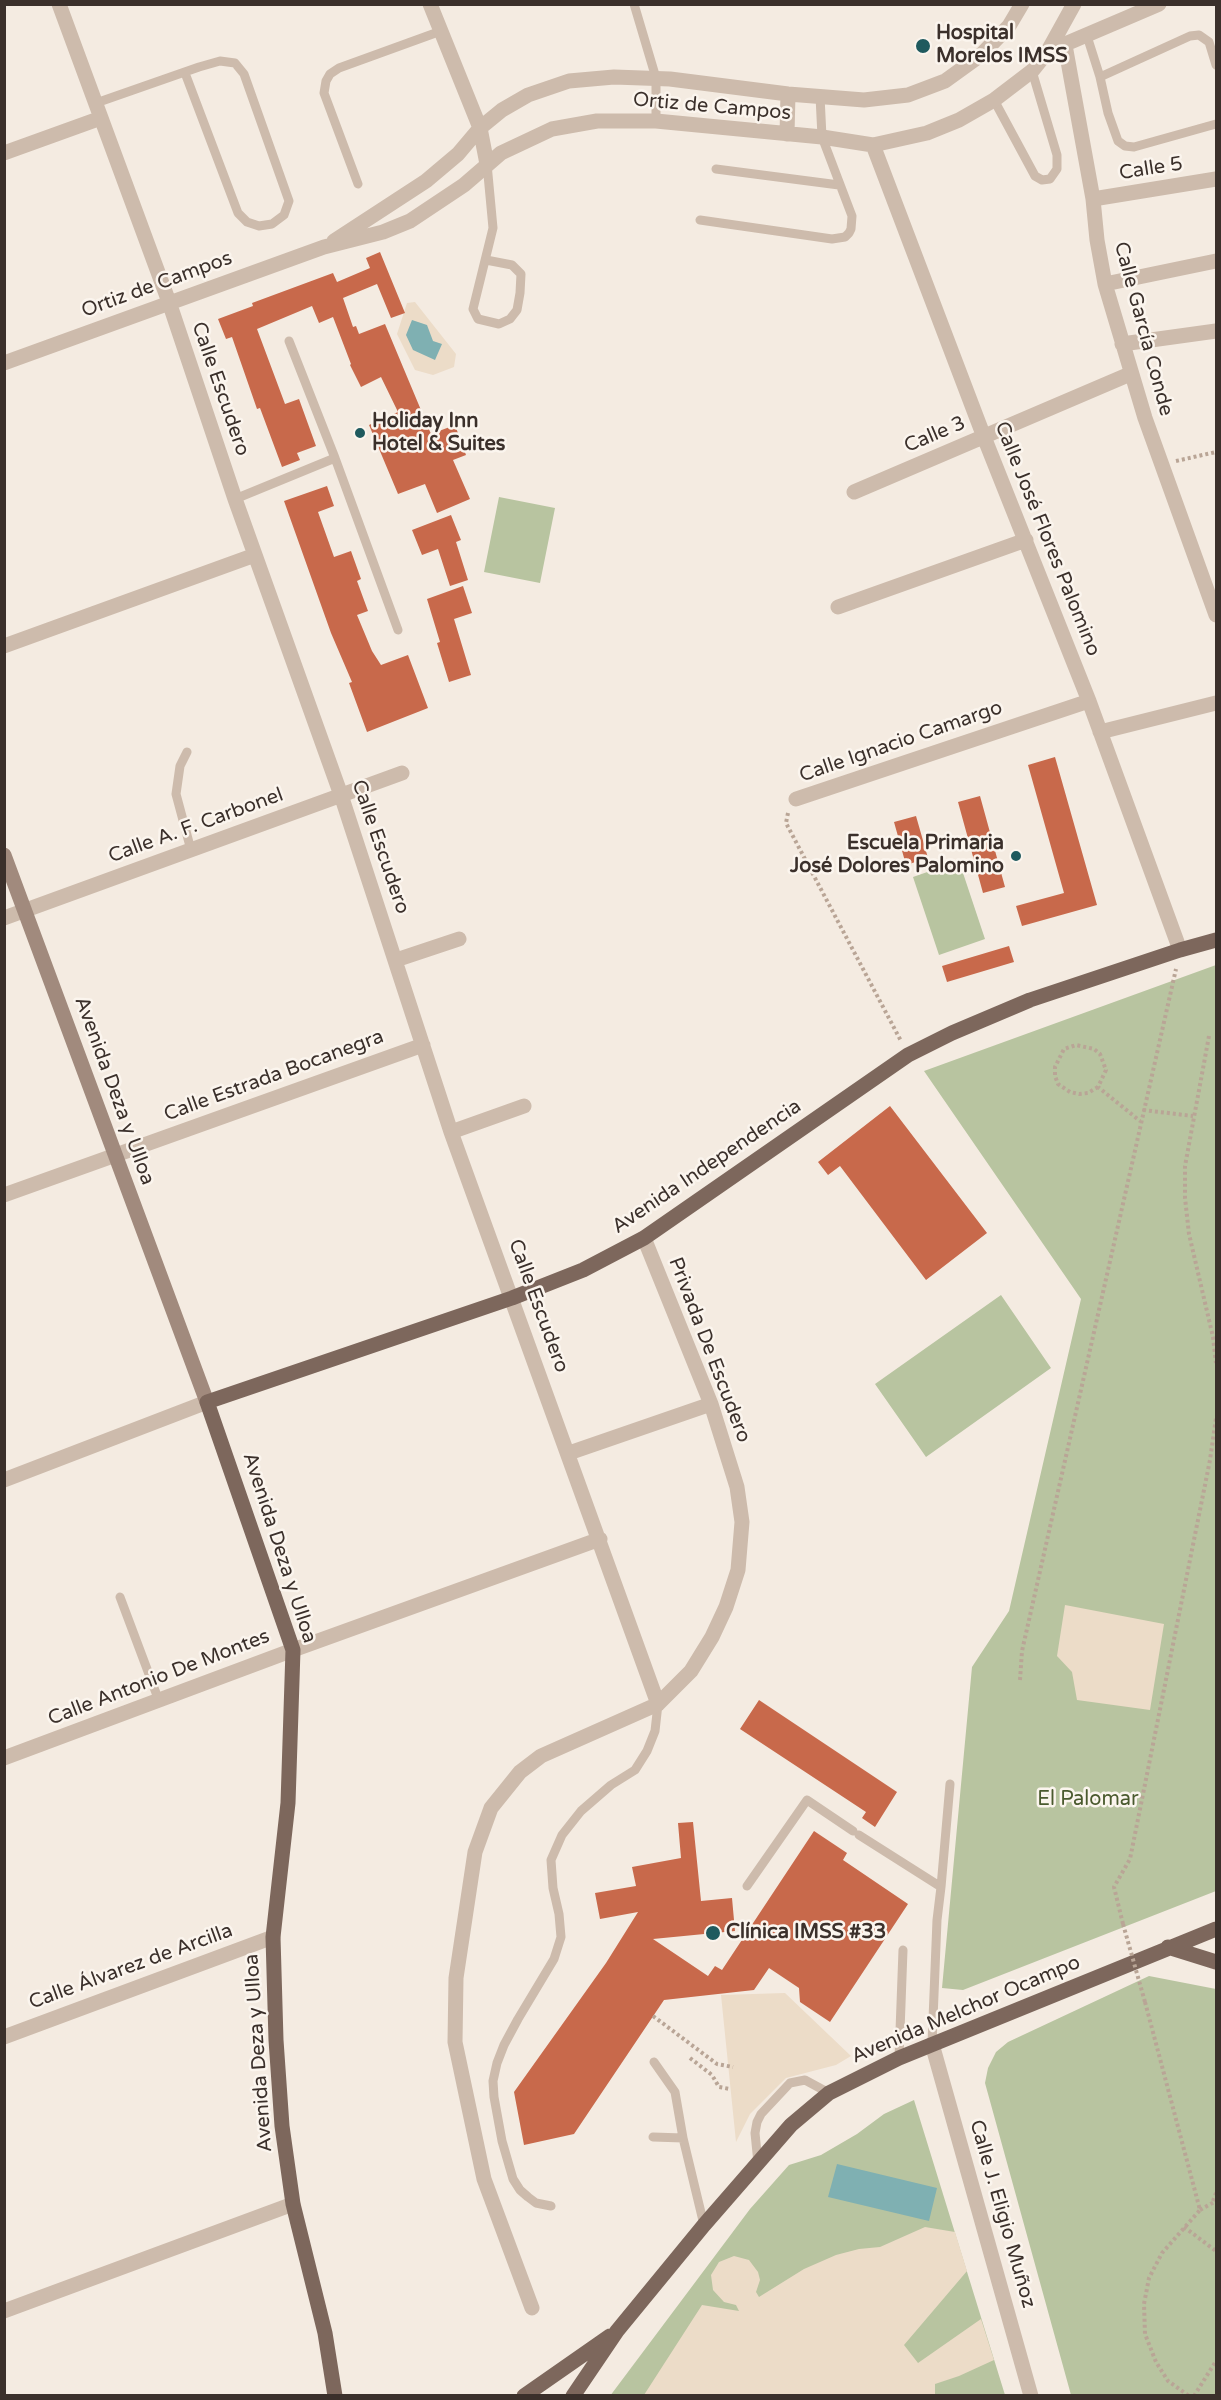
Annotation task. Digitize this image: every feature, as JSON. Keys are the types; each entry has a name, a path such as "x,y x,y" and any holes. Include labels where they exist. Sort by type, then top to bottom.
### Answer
{"main road":[{"name":"Avenida Deza y Ulloa","path":"4,855 207,1402 293,1650 288,1803 273,1937 276,2040 282,2126 293,2204 325,2333 335,2396"},
{"name":"Avenida Independencia","path":"207,1402 512,1298 583,1270 644,1238 908,1055 952,1033 1030,1000 1216,940"},
{"name":"Avenida Melchor Ocampo","path":"617,2331 704,2225 791,2125 829,2093 899,2058 1216,1929"},
{"path":"1168,1947 1216,1962"},
{"path":"524,2396 617,2331"},
{"path":"573,2396 617,2331"}],"street":[{"name":"Calle Escudero","path":"59,4 169,302 235,499 341,795 451,1131 658,1704"},
{"path":"430,4 480,128 487,164"},
{"name":"Ortiz de Campos","path":"324,247 426,181 458,154 480,128 502,110 528,95 569,81 614,77 656,78 788,94 864,100 908,95 945,81 981,55 1009,26 1022,4"},
{"name":"Ortiz de Campos","path":"4,363 324,247 383,232 410,221 448,196 501,153 552,129 597,121 656,121 822,137 873,145 927,132 959,120 994,100 1032,71 1048,51 1074,4"},
{"path":"1048,51 1159,4"},
{"name":"Calle García Conde","path":"1065,45 1093,199 1105,284 1130,374 1216,615"},
{"path":"787,134 788,94"},
{"path":"4,153 99,111"},
{"name":"Calle José Flores Palomino","path":"873,145 984,437 1089,701 1180,950"},
{"name":"Calle 5","path":"1093,199 1216,179"},
{"path":"1105,284 1216,261"},
{"path":"1122,344 1216,331"},
{"name":"Calle 3","path":"854,492 1130,374"},
{"path":"838,607 1026,540"},
{"path":"4,646 255,555"},
{"name":"Calle Ignacio Camargo","path":"796,799 1089,701"},
{"path":"1100,732 1216,703"},
{"name":"Calle A. F. Carbonel","path":"4,918 402,773"},
{"path":"396,960 459,939"},
{"name":"Calle Estrada Bocanegra","path":"4,1195 423,1045"},
{"path":"451,1131 524,1106"},
{"name":"Privada De Escudero","path":"644,1238 711,1404 737,1487 742,1522 738,1570 726,1606 712,1637 691,1671 658,1704"},
{"path":"4,1480 207,1402"},
{"path":"569,1453 711,1404"},
{"name":"Calle Antonio De Montes","path":"4,1758 600,1539"},
{"path":"532,2308 484,2179 455,2042 456,1978 475,1852 491,1808 520,1772 541,1756 658,1704"},
{"name":"Calle Álvarez de Arcilla","path":"4,2037 273,1937"},
{"name":"Calle J. Eligio Muñoz","path":"933,2044 1030,2396"},
{"path":"4,2312 293,2204"}],"lane":[{"path":"634,4 656,78 656,121"},
{"path":"358,183 324,93 326,81 330,74 339,68 441,31"},
{"path":"1087,36 1108,113 1118,141 1125,146 1134,147 1216,124"},
{"path":"1100,77 1190,36 1199,36 1209,42 1216,65"},
{"path":"99,111 185,73 220,61 235,63 244,74 289,201 284,215 272,224 259,225 247,222 238,213 185,73"},
{"path":"994,100 1035,176 1042,180 1050,179 1057,169 1057,155 1032,71"},
{"path":"700,220 838,238 849,233 852,222 850,208 822,137 820,96"},
{"path":"486,260 512,264 520,274 517,310 510,319 499,324 478,319 473,309 486,260 493,215 487,164"},
{"path":"716,169 839,185"},
{"path":"289,341 398,630"},
{"path":"235,499 335,458"},
{"path":"187,752 180,766 176,794 191,850"},
{"path":"120,1597 159,1701"},
{"path":"551,2206 536,2203 513,2179 502,2141 493,2080 504,2045 554,1959 561,1937 551,1860 562,1835 581,1811 610,1785 635,1770 647,1751 655,1731 658,1704"},
{"path":"933,2044 937,1920 950,1784"},
{"path":"747,1886 807,1800 941,1887"},
{"path":"899,2058 903,1950"},
{"path":"654,2062 675,2092 683,2138 704,2225"},
{"path":"758,2163 755,2133 757,2122 761,2114 790,2083 805,2080 829,2093"},
{"path":"653,2137 683,2138"}],"path":[{"path":"1162,465 1216,452"},
{"name":"Calle Ignacio Camargo","path":"796,799 789,808 786,823 908,1055"},
{"path":"1020,1680 1023,1651 1140,1121 1166,1022 1180,950"},
{"path":"1209,1036 1185,1166 1189,1234 1213,1337 1216,1363"},
{"path":"1084,1045 1100,1054 1106,1070 1098,1087 1088,1093 1079,1094 1070,1092 1058,1084 1055,1067 1064,1049 1084,1045"},
{"path":"1098,1087 1140,1121"},
{"path":"1143,1110 1193,1116"},
{"path":"1200,2210 1114,1887 1130,1859 1208,1472 1216,1418"},
{"path":"653,2016 717,2064 733,2067"},
{"path":"690,2058 712,2075 719,2087 730,2089"},
{"path":"1189,2396 1168,2381 1156,2362 1145,2334 1144,2304 1149,2278 1162,2253 1200,2210 1215,2201 1216,2193"},
{"path":"1184,2226 1216,2251"},
{"path":"1194,2396 1216,2361"}],"green space":[{"path":"499,497 555,508 540,583 484,572"},
{"path":"959,861 985,939 939,955 913,877"},
{"name":"El Palomar","path":"1216,965 1216,1891 963,1990 942,1988 972,1667 1009,1611 1081,1299 924,1071"},
{"path":"1001,1295 1051,1368 926,1457 875,1384"},
{"path":"1149,1976 1216,1989 1216,2395 1071,2395 985,2083 988,2068 996,2052 1008,2042"},
{"path":"914,2100 1005,2395 610,2396 750,2209 789,2165 821,2155 857,2134 884,2114"}],"shaded area":[{"path":"415,302 456,354 454,367 433,375 415,370 397,334 407,303"},
{"path":"1065,1605 1164,1624 1150,1710 1077,1700 1072,1672 1057,1656"},
{"path":"785,1993 851,2056 836,2065 786,2078 750,2114 736,2142 721,1995"},
{"path":"925,2227 955,2232 967,2271 904,2345 918,2363 981,2319 994,2360 935,2384 935,2395 644,2395 702,2305 739,2311 736,2305 724,2302 713,2290 711,2275 719,2262 734,2256 749,2260 758,2272 760,2280 756,2292 759,2297 804,2269 836,2255 880,2247"}],"water":[{"path":"412,320 427,325 433,341 442,344 435,360 413,350 406,335"},
{"path":"837,2164 937,2188 929,2221 828,2197"}],"building":[{"path":"380,252 405,313 391,318 377,284 343,298 353,327 356,326 359,334 385,324 431,434 455,425 466,455 453,460 470,499 437,513 425,484 398,494 369,425 398,412 381,377 361,387 350,365 333,317 319,323 312,306 257,329 285,404 299,399 316,446 297,453 300,460 282,467 260,408 257,409 232,337 226,339 218,319 253,306 252,303 333,273 337,282 370,268 366,258"},
{"path":"327,486 334,506 318,512 334,557 351,551 361,579 357,581 368,611 357,615 372,651 381,665 408,655 428,708 367,732 349,683 352,682 331,633 284,501"},
{"path":"451,515 461,540 456,542 468,580 450,586 438,549 422,555 412,530"},
{"path":"463,586 472,613 454,619 471,675 449,682 427,599"},
{"path":"1055,757 1097,905 1022,926 1016,906 1064,893 1028,765"},
{"path":"980,796 1005,887 983,893 958,802"},
{"path":"916,816 928,858 906,865 894,822"},
{"path":"1009,946 1014,962 947,982 942,966"},
{"path":"890,1106 987,1233 926,1280 840,1166 828,1175 818,1162"},
{"path":"759,1700 897,1792 875,1827 862,1818 866,1812 740,1729"},
{"path":"693,1822 701,1901 732,1898 735,1931 653,1939 708,1976 715,1966 722,1970 814,1831 847,1853 843,1860 908,1904 830,2022 800,2002 799,1988 769,1968 754,1990 664,2000 574,2134 524,2145 514,2092 606,1963 638,1912 600,1919 595,1893 636,1886 632,1867 681,1858 678,1823"}],"place":[{"name":"Hospital Morelos IMSS","path":"923,46"},
{"name":"Holiday Inn Hotel & Suites","path":"360,433"},
{"name":"Escuela Primaria José Dolores Palomino","path":"1016,856"},
{"name":"Clínica IMSS #33","path":"713,1933"}]}
